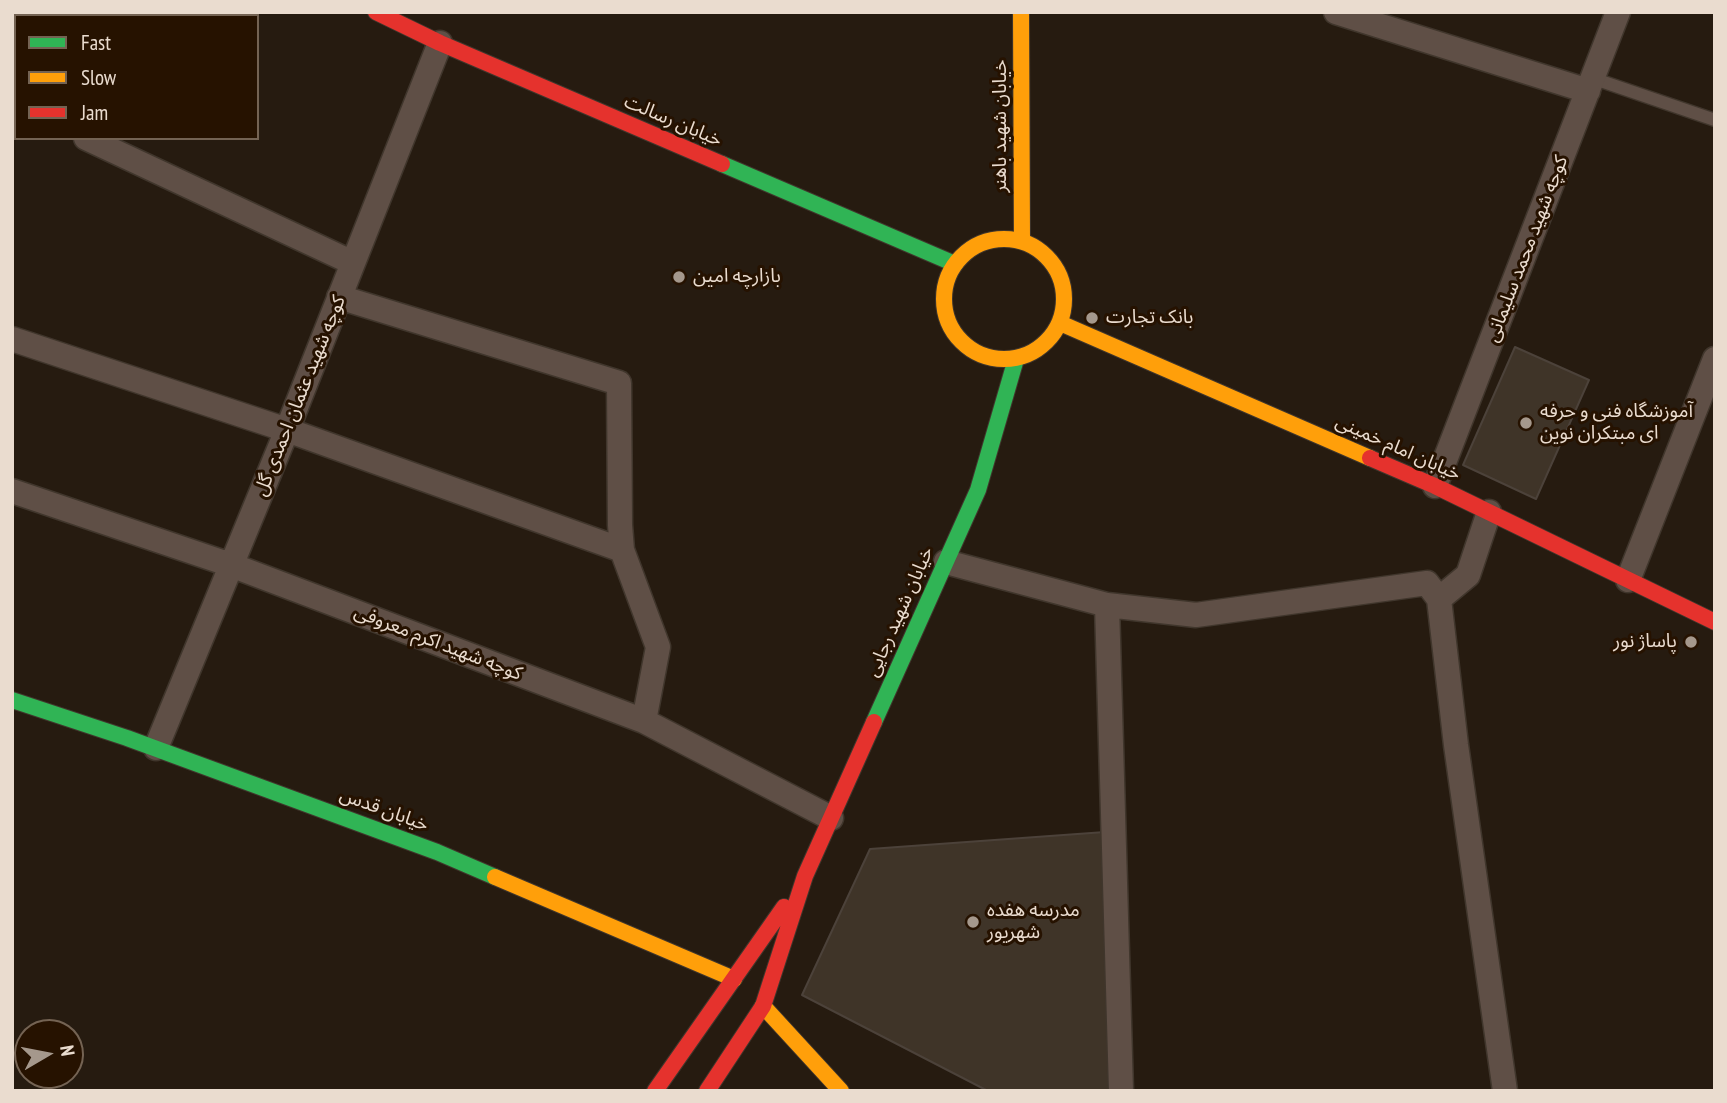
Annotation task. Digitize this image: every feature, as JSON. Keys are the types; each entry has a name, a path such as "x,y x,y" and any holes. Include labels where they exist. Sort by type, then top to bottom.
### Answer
{"main road":[{"name":"خیابان رسالت","path":"376,12 440,43 955,264"},
{"name":"خیابان شهید باهنر","path":"1021,12 1021,240"},
{"path":"1000,238 1021,240 1041,251 1056,267 1063,285 1065,304 1060,323 1050,339 1035,352 1016,359 996,359 978,354 961,342 951,328 943,293 948,275 972,247 1000,238"},
{"name":"خیابان امام خمینی","path":"1060,323 1435,486 1715,622"},
{"name":"خیابان شهید رجایی","path":"707,1091 763,1006 805,876 978,490 1016,359"},
{"name":"خیابان قدس","path":"12,700 156,748 437,852 734,979"},
{"name":"خیابان شهید رجایی","path":"655,1091 805,876"},
{"path":"763,1006 839,1090"}],"street":[{"path":"1336,12 1590,85"},
{"name":"کوچه شهید محمد سلیمانی","path":"1435,486 1618,12"},
{"name":"کوچه شهید عثمان احمدی گل","path":"156,748 287,430 440,43"},
{"path":"90,140 353,263"},
{"path":"339,298 619,383 622,550 658,647 645,721"},
{"path":"12,339 287,430 622,550"},
{"path":"1628,580 1715,359"},
{"name":"کوچه شهید اکرم معروفی","path":"12,491 231,565 645,721 831,818"},
{"path":"1439,599 1468,575 1489,512"},
{"path":"946,562 1107,605 1196,615 1427,583 1439,599 1456,745 1505,1091"},
{"path":"1107,605 1121,1091"}],"lane":[{"path":"1590,85 1715,120"}],"building":[{"name":"آموزشگاه فنی و حرفه ای مبتکران نوین","path":"1515,347 1589,380 1536,499 1463,465"},
{"name":"مدرسه هفده شهریور","path":"1105,832 1115,1091 988,1091 802,995 870,849"}],"traffic: fast":[{"path":"722,164 955,264"},
{"path":"874,722 978,490 1016,359"},
{"path":"12,700 127,738 437,852 495,877"}],"traffic: slow":[{"path":"1021,12 1022,240"},
{"path":"1004,239 1027,243 1047,256 1060,276 1064,299 1060,322 1047,342 1027,355 1004,359 981,355 961,342 948,322 944,299 948,276 961,256 981,243 1004,239"},
{"path":"1060,323 1370,458"},
{"path":"495,877 734,979"},
{"path":"763,1006 841,1091"}],"traffic: jam":[{"path":"376,12 440,43 722,164"},
{"path":"1370,458 1435,486 1715,622"},
{"path":"707,1091 763,1006 805,876 874,722"},
{"path":"655,1091 784,907"}],"place":[{"name":"بازارچه امین","path":"679,277"},
{"name":"بانک تجارت","path":"1092,318"},
{"name":"آموزشگاه فنی و حرفه ای مبتکران نوین","path":"1526,423"},
{"name":"پاساژ نور","path":"1691,642"},
{"name":"مدرسه هفده شهریور","path":"973,922"}]}
